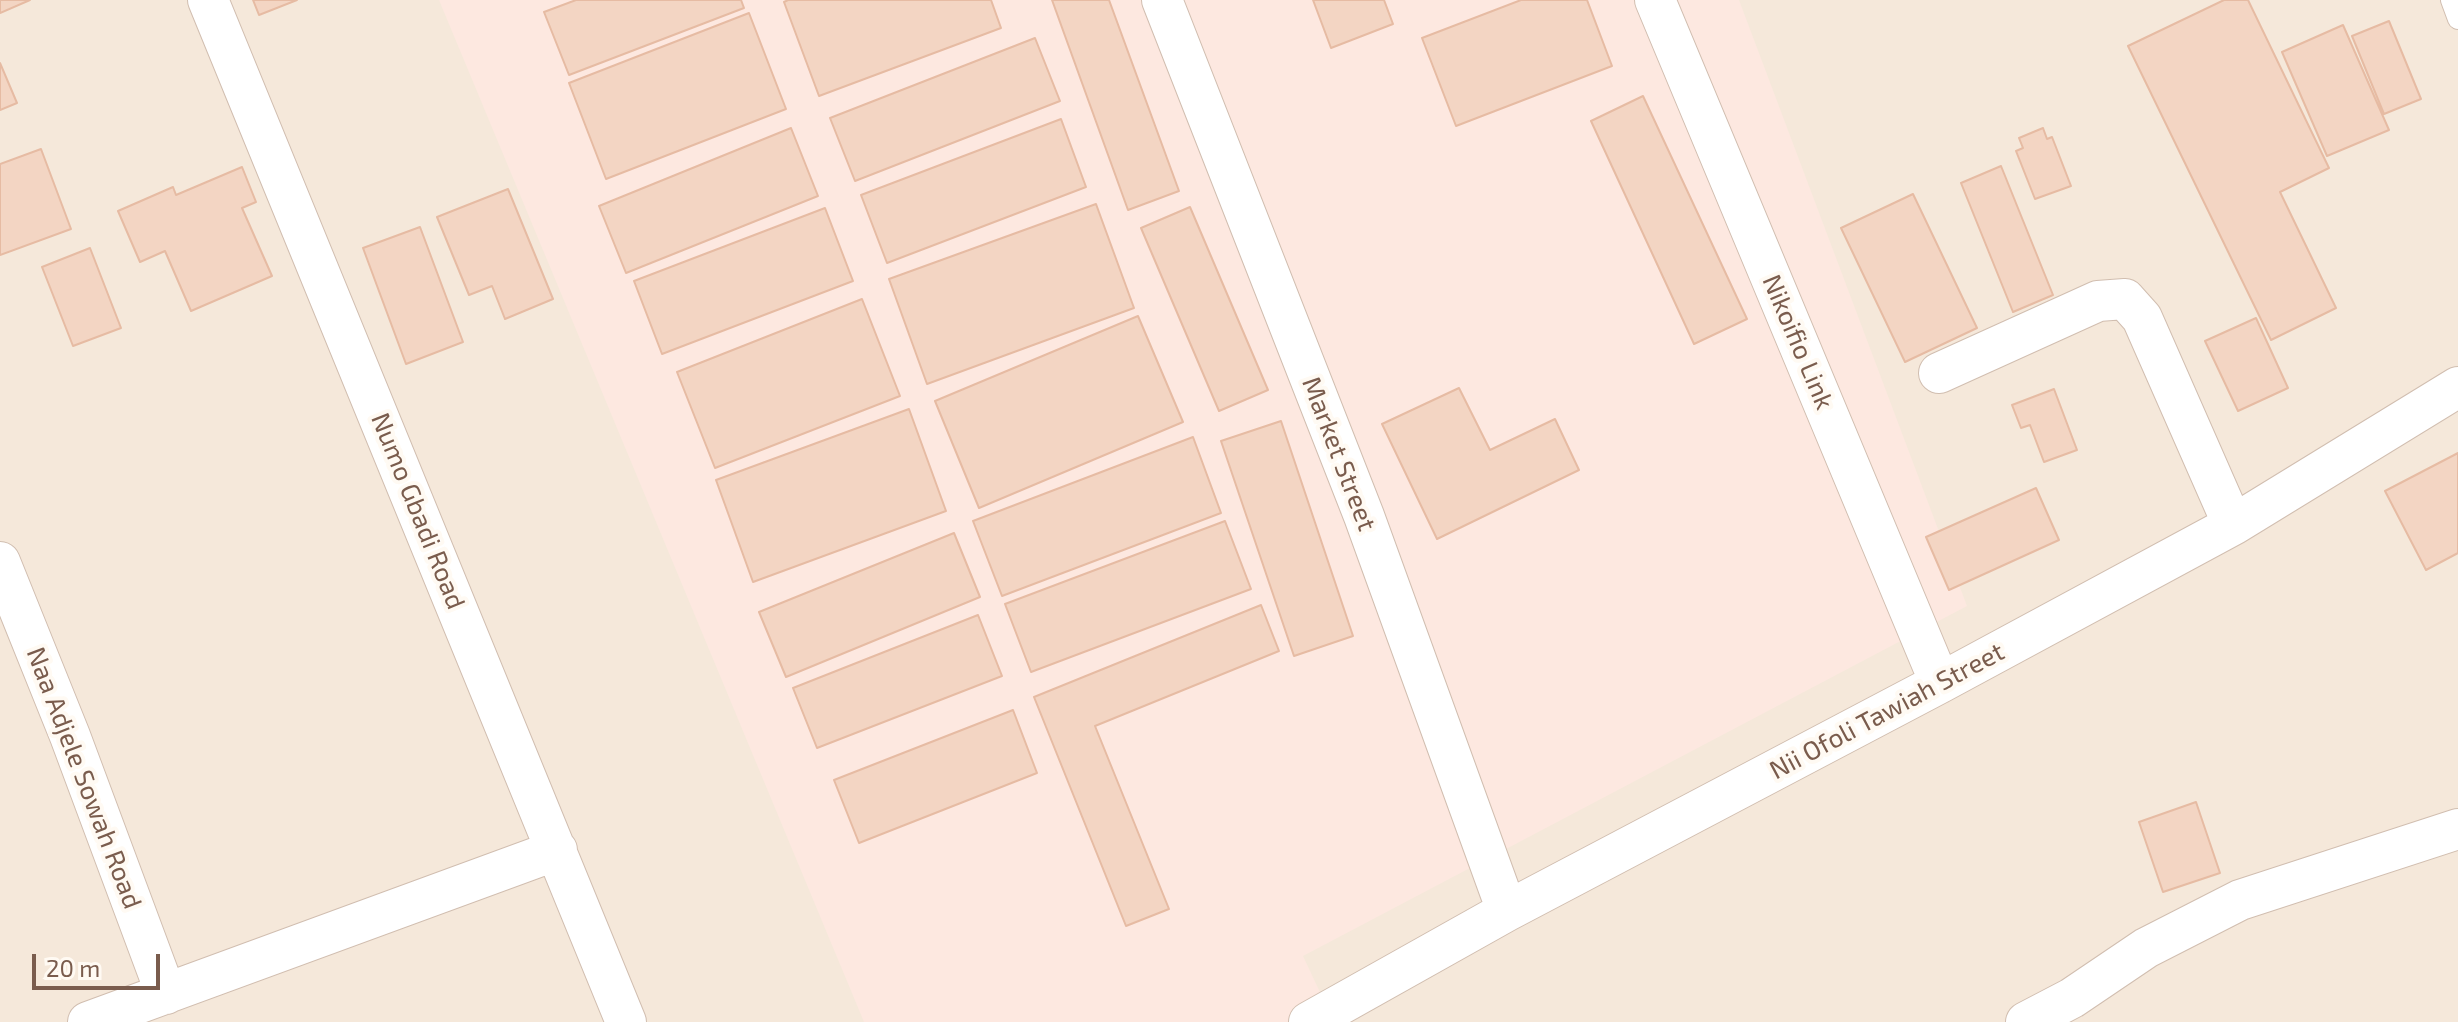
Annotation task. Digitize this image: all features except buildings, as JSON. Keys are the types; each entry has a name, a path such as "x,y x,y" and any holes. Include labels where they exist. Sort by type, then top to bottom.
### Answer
{"street":[{"name":"Numo Gbadi Road","path":"208,0 626,1022"},
{"name":"Market Street","path":"1162,0 1364,516 1507,911"},
{"name":"Nikoifio Link","path":"1655,0 1940,683"},
{"path":"1939,373 2098,301 2125,299 2142,318 2233,525"},
{"name":"Nii Ofoli Tawiah Street","path":"1309,1022 1507,911 2233,525 2458,387"},
{"name":"Naa Adjele Sowah Road","path":"0,562 70,736 166,994"},
{"path":"2026,1022 2072,998 2146,948 2240,900 2458,829"},
{"path":"88,1022 557,850"}],"lane":[{"path":"2451,0 2458,19"}],"shaded area":[{"path":"0,0 2458,0 2458,1022 0,1022"},
{"path":"439,0 1739,0 1967,606 1303,956 1334,1022 864,1022"}]}
